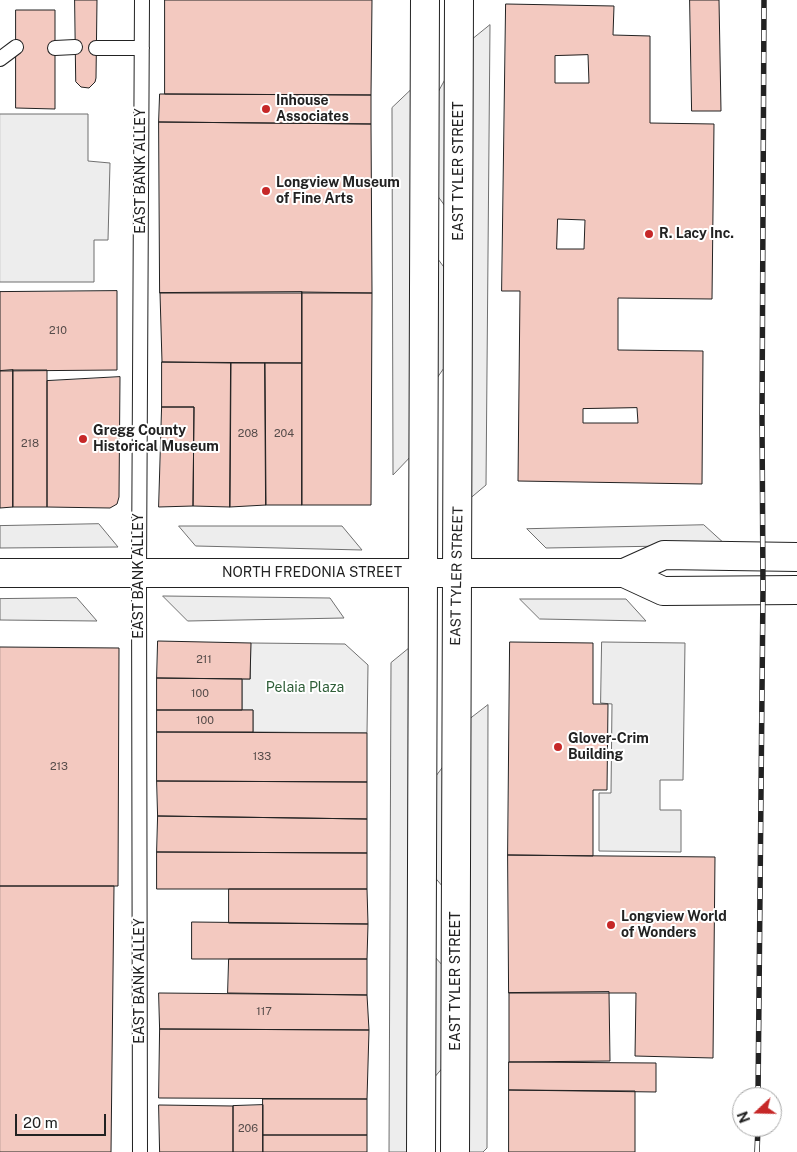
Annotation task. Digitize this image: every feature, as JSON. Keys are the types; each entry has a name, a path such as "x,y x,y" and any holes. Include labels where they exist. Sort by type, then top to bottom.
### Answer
{"street":[{"path":"421,1152 425,0"},
{"name":"EAST TYLER STREET","path":"455,1152 459,0"},
{"name":"NORTH FREDONIA STREET","path":"624,573 664,554 797,557"},
{"name":"NORTH FREDONIA STREET","path":"0,573 624,573 663,591 797,590"}],"lane":[{"name":"EAST BANK ALLEY","path":"140,1152 139,573 142,0"},
{"path":"0,59 16,47"},
{"path":"55,48 75,47"},
{"path":"96,48 142,48"}],"green space":[{"name":"Pelaia Plaza","path":"251,643 345,644 368,665 367,733 253,732 253,710 242,710 242,679 250,679"}],"shaded area":[{"path":"490,25 486,485 467,501 469,42"},
{"path":"446,78 445,206 434,191 435,98"},
{"path":"413,88 414,453 393,475 392,108"},
{"path":"0,114 88,114 88,161 110,163 108,240 94,240 94,282 0,282"},
{"path":"435,255 446,270 446,365 435,381"},
{"path":"99,524 118,547 0,548 0,526"},
{"path":"704,525 726,545 546,548 527,529"},
{"path":"179,526 342,526 362,550 196,546"},
{"path":"163,596 330,598 344,618 188,621"},
{"path":"77,598 97,621 0,620 0,599"},
{"path":"520,599 626,599 646,621 540,619"},
{"path":"602,642 685,643 683,780 660,780 660,810 681,810 681,852 599,851 599,793 611,793 612,704 601,703"},
{"path":"413,645 411,1152 389,1152 391,663"},
{"path":"488,705 487,1148 483,1152 466,1152 466,722"},
{"path":"443,767 443,887 432,874 434,779"},
{"path":"433,955 445,968 445,1065 433,1079"}],"building":[{"path":"75,0 97,0 96,78 89,88 81,87 76,82"},
{"path":"165,0 372,0 371,95 165,94"},
{"path":"690,0 719,0 721,111 692,111"},
{"name":"R. Lacy Inc.","path":"506,4 614,6 613,35 650,36 650,123 714,124 712,299 618,298 618,350 703,351 702,484 518,481 520,291 502,291","holes":["588,55 589,83 555,83 555,56","558,219 585,220 584,249 557,249","637,408 638,423 583,423 583,409"]},
{"path":"16,10 55,10 55,109 16,108"},
{"name":"Inhouse Associates","path":"160,94 371,95 371,124 159,122"},
{"name":"Longview Museum of Fine Arts","path":"159,122 371,124 372,293 160,293"},
{"path":"117,291 117,370 0,371 0,292"},
{"path":"302,292 372,293 371,505 302,505"},
{"path":"302,292 302,363 162,362 160,293"},
{"path":"162,362 231,363 230,507 193,506 194,407 162,407"},
{"path":"231,363 265,363 266,505 230,507"},
{"path":"265,363 302,363 302,505 266,505"},
{"path":"13,370 47,370 47,507 13,507"},
{"path":"13,370 13,507 0,508 0,371"},
{"name":"Gregg County Historical Museum","path":"120,377 119,497 117,504 110,508 47,507 47,381"},
{"path":"162,407 194,407 193,506 159,507"},
{"path":"158,641 251,643 250,679 157,678"},
{"name":"Glover-Crim Building","path":"510,642 593,643 593,704 608,704 607,790 593,790 593,856 508,855"},
{"path":"0,647 119,648 118,886 0,886"},
{"path":"157,678 242,679 242,710 157,710"},
{"path":"157,710 253,710 253,732 157,732"},
{"path":"157,732 367,733 367,782 157,781"},
{"path":"157,781 367,782 367,819 158,816"},
{"path":"158,816 367,819 367,853 157,852"},
{"path":"157,852 367,853 367,889 157,889"},
{"name":"Longview World of Wonders","path":"508,855 715,857 713,1058 635,1056 636,993 509,993"},
{"path":"0,886 114,886 111,1152 0,1152"},
{"path":"229,889 367,889 368,924 229,923"},
{"path":"192,922 368,924 367,959 192,959"},
{"path":"229,959 367,959 367,995 228,993"},
{"path":"609,992 610,1061 509,1062 509,993"},
{"path":"159,993 367,995 369,1030 160,1029"},
{"path":"160,1029 369,1030 367,1099 159,1098"},
{"path":"509,1062 656,1063 656,1092 509,1090"},
{"path":"509,1090 635,1091 635,1152 509,1152"},
{"path":"263,1099 367,1099 367,1135 263,1135"},
{"path":"159,1105 233,1106 233,1152 160,1152"},
{"path":"263,1105 263,1152 233,1152 233,1106"},
{"path":"263,1135 367,1135 367,1152 263,1152"}],"railway":[{"path":"758,1087 763,590 764,0"},
{"path":"757,1152 758,1137"}],"place":[{"name":"Inhouse Associates","path":"266,109"},
{"name":"Longview Museum of Fine Arts","path":"266,191"},
{"name":"R. Lacy Inc.","path":"649,234"},
{"name":"Gregg County Historical Museum","path":"83,439"},
{"name":"Glover-Crim Building","path":"558,747"},
{"name":"Longview World of Wonders","path":"611,925"}]}
